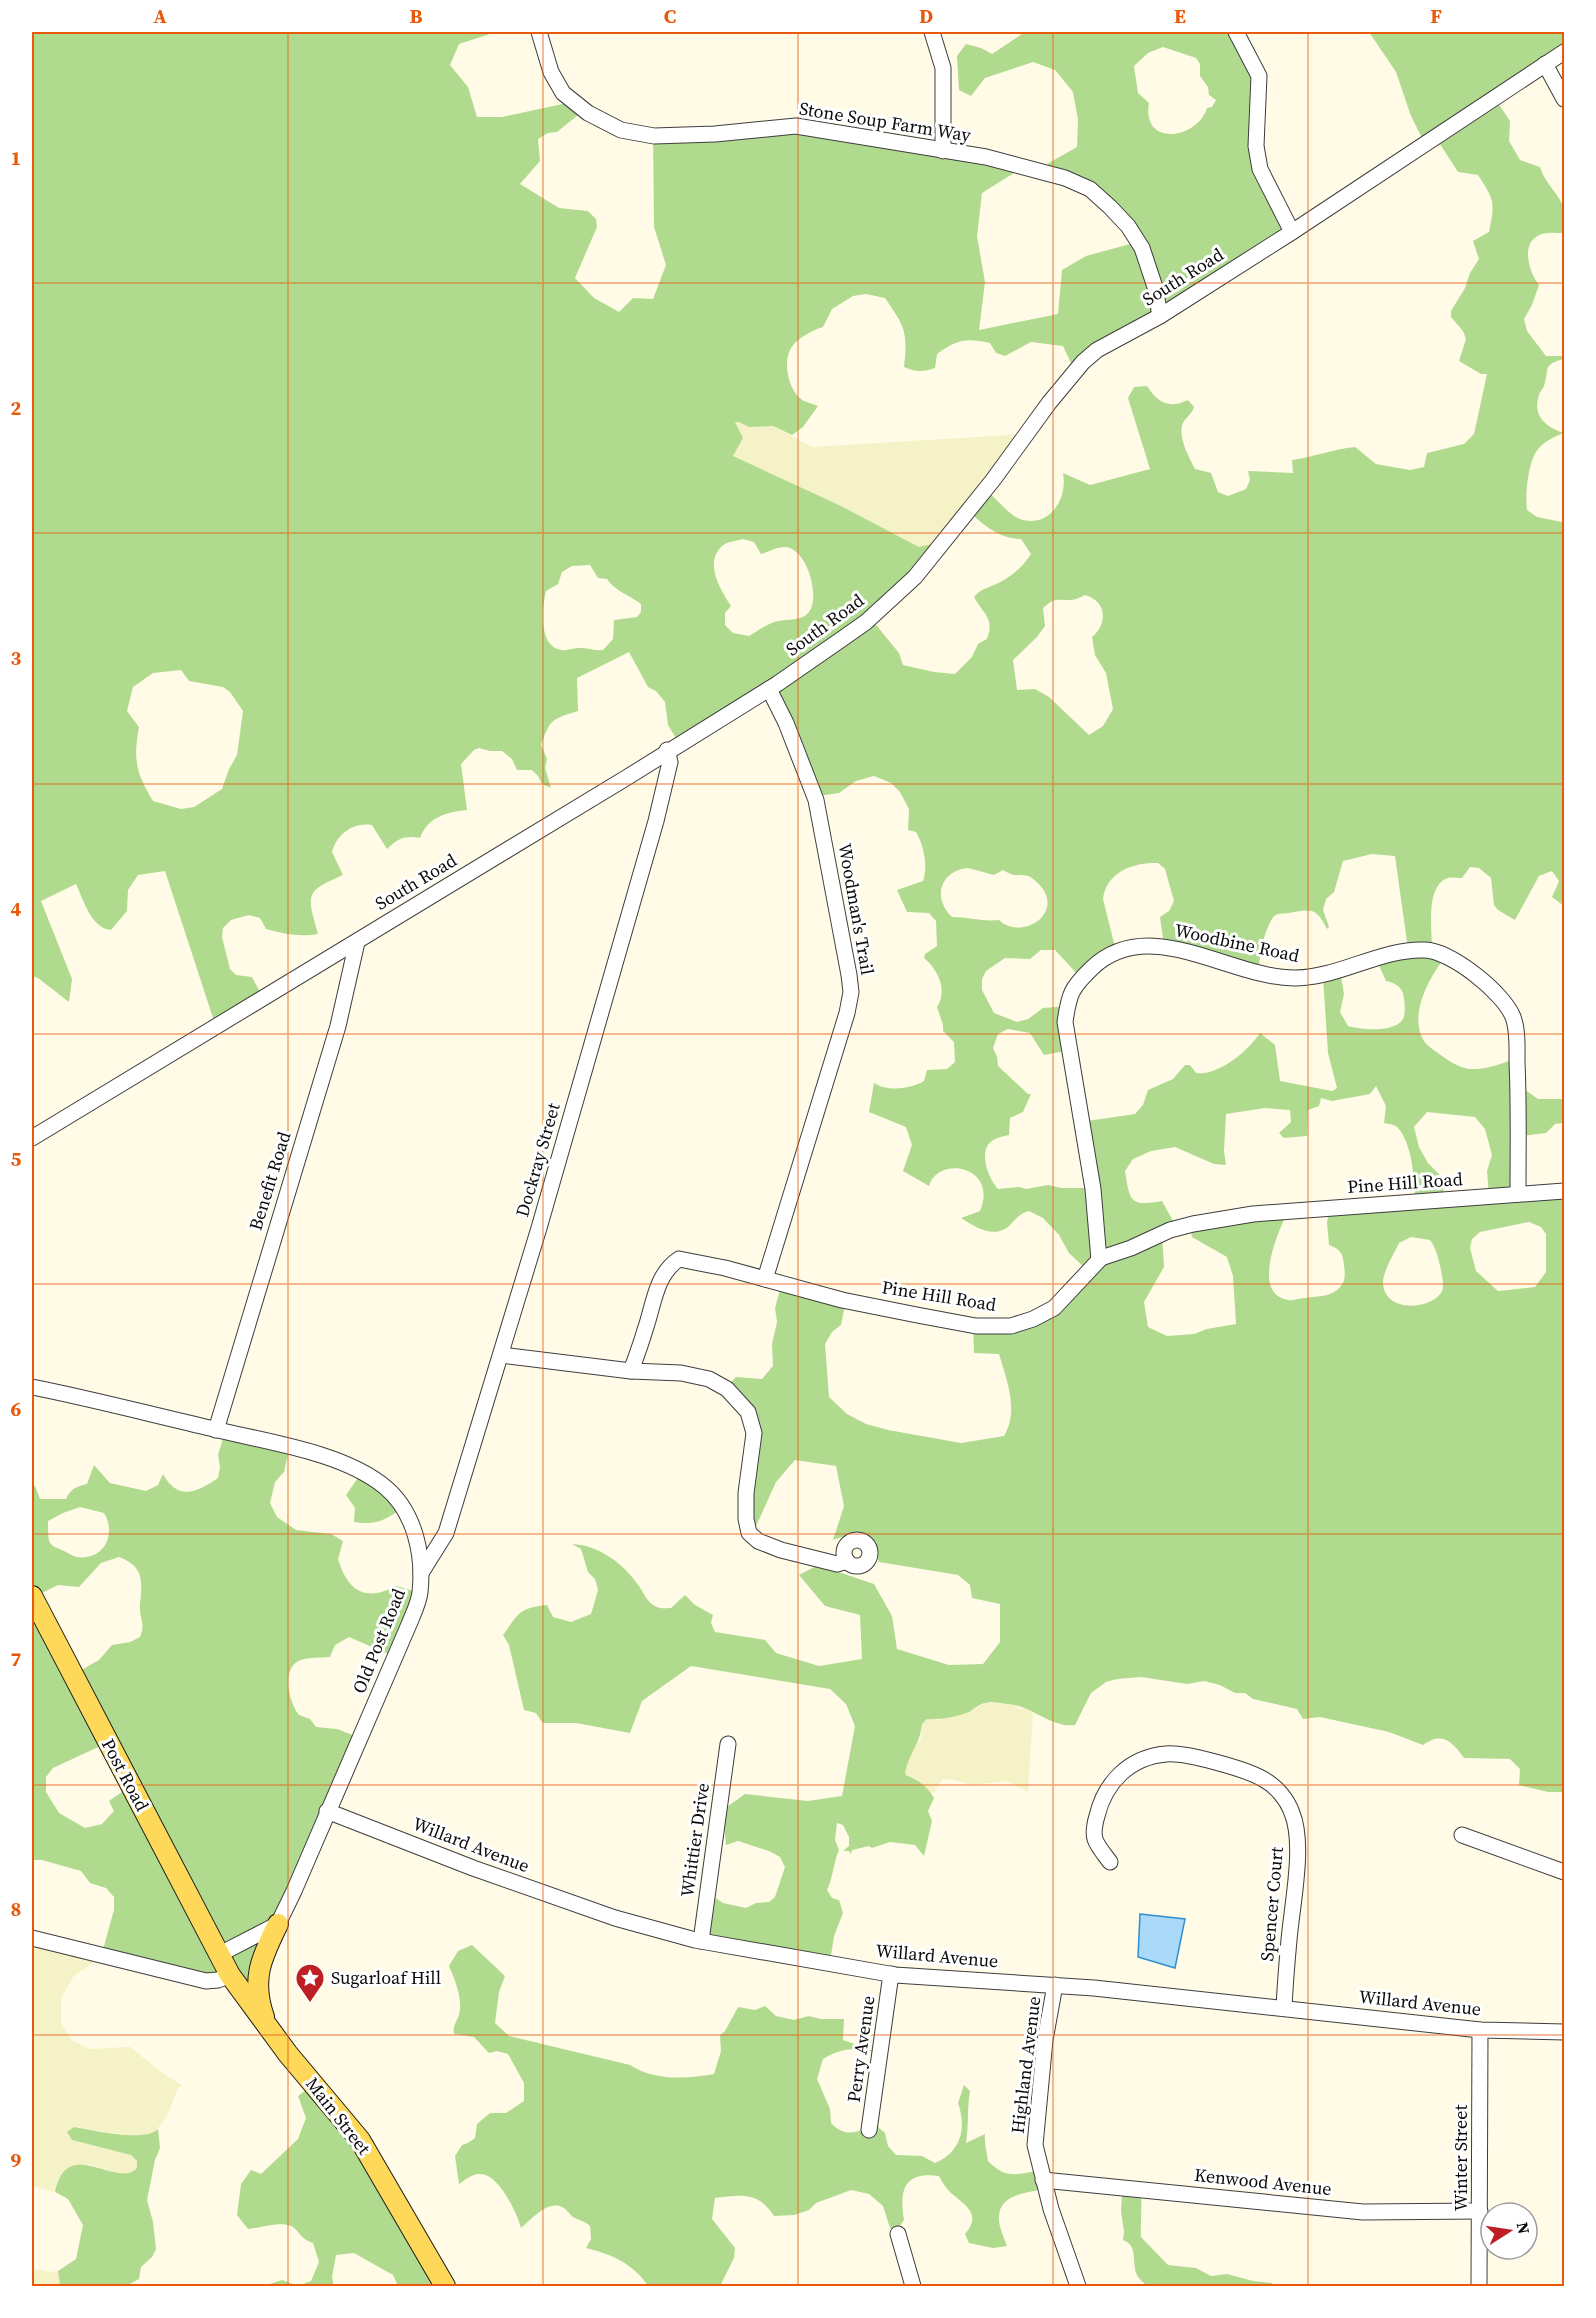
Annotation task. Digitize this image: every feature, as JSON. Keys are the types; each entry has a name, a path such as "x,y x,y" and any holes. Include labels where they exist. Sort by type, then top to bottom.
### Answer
{"main road":[{"name":"Post Road","path":"32,1596 220,1954"},
{"path":"268,2028 258,2001 256,1985 259,1967 278,1923"},
{"name":"Main Street","path":"220,1954 230,1976 268,2028 360,2140 445,2286"}],"street":[{"name":"Stone Soup Farm Way","path":"539,32 551,72 562,93 588,113 621,130 654,136 715,134 796,126 986,157 1065,178 1089,189 1128,226 1142,248 1155,286 1160,316"},
{"path":"932,32 943,68 943,151"},
{"path":"1236,32 1259,76 1256,146 1260,169 1292,232"},
{"name":"South Road","path":"32,1138 617,784 667,750 769,689 866,622 915,577 981,496 1048,403 1083,362 1097,350 1160,316 1292,232 1564,52"},
{"path":"1545,64 1564,99"},
{"name":"Woodman's Trail","path":"765,1279 847,1013 851,992 816,800 786,723 769,689"},
{"name":"Dockray Street","path":"421,1573 446,1533 501,1355 641,876 670,762 667,750"},
{"name":"Benefit Road","path":"216,1430 338,1026 357,942"},
{"name":"Woodbine Road","path":"1100,1260 1093,1190 1065,1022 1068,996 1079,980 1097,963 1114,952 1134,946 1147,945 1169,949 1291,978 1330,974 1400,952 1426,950 1451,958 1473,972 1504,1003 1513,1017 1518,1077 1518,1194"},
{"name":"Pine Hill Road","path":"631,1371 646,1329 657,1285 669,1266 679,1259 725,1268 842,1300 976,1326 1011,1326 1033,1319 1053,1308 1100,1260 1170,1230 1222,1218 1564,1191"},
{"path":"501,1355 631,1371 681,1373 709,1379 727,1389 748,1412 754,1433 746,1493 746,1519 749,1533 758,1540 781,1550 837,1564 847,1561"},
{"name":"Old Post Road","path":"32,1387 314,1454 351,1466 387,1489 411,1524 420,1548 420,1594 410,1622 278,1923"},
{"name":"Whittier Drive","path":"701,1941 728,1744"},
{"name":"Spencer Court","path":"1110,1862 1095,1838 1095,1822 1100,1802 1113,1779 1128,1766 1148,1758 1168,1754 1234,1768 1263,1779 1284,1796 1297,1829 1297,1870 1284,2008"},
{"name":"Willard Avenue","path":"327,1811 473,1868 615,1918 701,1941 891,1974 935,1979 1055,1985 1480,2030 1564,2032"},
{"path":"1462,1835 1564,1872"},
{"path":"220,1954 278,1923"},
{"path":"32,1938 206,1980 218,1980 230,1976"},
{"name":"Perry Avenue","path":"869,2130 891,1974"},
{"name":"Highland Avenue","path":"1055,1985 1045,2040 1035,2145 1051,2209 1078,2286"},
{"name":"Winter Street","path":"1480,2030 1480,2201"},
{"name":"Kenwood Avenue","path":"1043,2180 1363,2212 1479,2211"},
{"path":"898,2234 913,2286"},
{"name":"Winter Street","path":"1479,2261 1479,2286"}],"shaded area":[{"path":"739,421 749,427 773,426 812,447 1026,434 944,541 919,547 839,505 733,456 743,438 735,422"},
{"path":"985,1703 1013,1704 1033,1713 1028,1792 1008,1781 971,1785 942,1779 935,1792 930,1793 915,1778 907,1776 905,1773 907,1761 921,1738 922,1724 927,1719 937,1720 968,1712"},
{"path":"32,1938 103,1955 73,1977 61,1998 61,2023 72,2040 89,2049 130,2047 165,2075 182,2085 178,2088 167,2116 155,2132 144,2135 126,2135 75,2127 72,2140 131,2155 137,2161 137,2169 133,2173 122,2175 89,2164 58,2178 55,2192 32,2186"},
{"path":"32,2270 58,2271 61,2286 32,2286"}],"green space":[{"path":"32,32 496,32 459,44 450,65 468,87 477,117 502,117 567,103 578,115 557,132 548,133 538,139 540,161 520,184 559,208 588,211 596,219 597,227 575,278 594,298 619,312 633,298 653,299 666,265 654,227 653,132 818,123 1019,170 982,193 977,236 985,282 979,330 1058,314 1062,270 1086,256 1141,241 1088,184 1047,164 1077,147 1078,120 1073,92 1055,70 1033,62 985,78 971,96 959,90 957,56 966,44 992,54 1025,32 1236,32 1257,89 1252,147 1293,231 1075,372 1063,346 1031,342 1005,356 996,353 990,343 974,340 956,343 937,354 935,368 919,371 908,369 904,367 906,346 901,323 885,298 866,294 853,296 832,309 823,327 801,338 788,354 787,369 794,391 804,401 818,406 803,427 792,435 773,426 749,427 735,422 743,438 733,456 839,505 919,547 944,541 872,620 899,653 903,665 955,674 972,657 978,644 987,639 989,632 987,616 974,597 1010,576 1024,564 1031,554 1021,539 1014,539 995,532 974,516 990,494 1016,517 1030,521 1040,520 1048,516 1059,502 1064,483 1063,473 1090,485 1150,469 1128,398 1134,387 1147,386 1155,397 1164,403 1175,404 1188,400 1194,407 1182,428 1187,453 1195,469 1211,473 1218,492 1228,496 1246,489 1250,480 1248,471 1293,473 1292,460 1347,448 1355,447 1376,464 1410,470 1424,467 1427,453 1464,444 1474,434 1487,374 1481,374 1459,361 1466,339 1463,331 1451,317 1451,311 1479,259 1473,241 1489,232 1493,208 1491,197 1478,175 1458,172 1436,138 1425,144 1411,116 1396,72 1369,32 1564,32 1564,53 1496,100 1510,121 1509,141 1520,160 1540,167 1562,203 1565,215 1564,233 1542,234 1531,241 1528,261 1539,285 1524,319 1527,331 1546,356 1564,356 1564,359 1549,366 1544,386 1539,394 1537,409 1546,424 1564,433 1545,443 1533,457 1526,497 1527,510 1537,517 1562,522 1564,533 1564,906 1552,897 1559,881 1552,871 1539,876 1515,920 1494,905 1491,878 1479,868 1470,867 1462,878 1449,878 1441,882 1436,890 1431,909 1432,948 1446,956 1427,986 1419,1009 1418,1020 1424,1041 1452,1063 1467,1069 1477,1069 1495,1066 1517,1058 1520,1086 1538,1099 1564,1099 1564,1123 1555,1124 1546,1133 1523,1136 1519,1193 1564,1192 1564,1792 1548,1792 1519,1785 1520,1769 1510,1759 1464,1758 1446,1740 1436,1739 1423,1745 1389,1732 1320,1717 1303,1719 1297,1709 1253,1699 1245,1693 1235,1693 1220,1685 1204,1681 1187,1684 1141,1677 1117,1679 1106,1682 1091,1693 1075,1725 1058,1723 1017,1706 994,1702 979,1705 969,1712 953,1717 927,1719 922,1724 905,1773 922,1784 934,1798 928,1811 932,1821 924,1856 915,1845 890,1842 872,1848 869,1846 852,1850 851,1854 849,1851 843,1851 849,1846 849,1837 843,1825 837,1823 835,1840 839,1850 827,1890 832,1898 839,1900 843,1913 834,1936 830,1962 704,1940 708,1912 716,1898 723,1903 746,1908 756,1903 769,1902 775,1897 785,1867 780,1857 769,1851 738,1841 726,1845 724,1821 717,1814 745,1794 808,1801 842,1796 855,1726 846,1704 830,1689 691,1666 642,1701 630,1733 576,1723 544,1723 536,1713 524,1710 509,1645 503,1635 520,1613 531,1608 547,1605 553,1617 571,1622 591,1614 598,1590 595,1579 588,1572 581,1549 572,1544 592,1548 610,1557 626,1570 648,1600 657,1607 671,1608 685,1595 695,1605 713,1615 711,1623 715,1632 765,1640 776,1653 819,1666 862,1659 860,1615 825,1606 799,1575 818,1565 874,1584 892,1616 897,1649 949,1665 983,1664 1000,1642 1000,1604 972,1598 970,1585 958,1575 879,1562 872,1544 864,1536 858,1534 833,1540 844,1506 836,1466 795,1460 776,1482 752,1535 748,1520 756,1433 727,1387 736,1377 762,1379 773,1366 772,1344 777,1322 775,1308 781,1286 846,1300 841,1325 832,1332 825,1344 829,1397 847,1414 866,1424 888,1430 961,1443 1004,1436 1011,1416 1010,1396 1005,1375 999,1354 974,1353 973,1325 1030,1320 1089,1272 1069,1253 1059,1235 1043,1218 1029,1211 998,1232 985,1230 961,1218 980,1211 984,1195 981,1183 965,1170 954,1168 943,1170 934,1176 929,1186 903,1171 912,1145 906,1127 869,1112 874,1083 886,1088 912,1086 924,1081 927,1070 947,1069 955,1062 954,1042 943,1031 937,1007 942,994 940,981 924,958 925,954 937,946 936,921 929,913 907,912 897,890 923,881 924,875 925,863 921,843 916,832 908,830 909,809 900,792 891,783 874,776 856,781 839,793 818,796 772,690 679,743 668,725 665,702 656,691 648,687 629,652 577,678 578,711 557,719 547,730 541,745 547,759 545,768 551,788 542,784 532,770 517,770 512,759 502,751 479,748 474,750 461,764 467,810 439,817 428,825 420,838 402,838 387,849 372,825 352,827 342,835 332,852 343,875 321,886 312,896 312,910 318,934 292,934 266,929 260,918 249,915 231,920 223,928 222,937 230,969 236,975 252,977 263,998 215,1024 165,871 138,875 128,890 127,911 111,930 104,928 93,919 76,884 41,901 72,979 69,1002 38,978 32,976 32,654 34,646 32,637","holes":["1163,47 1196,58 1200,64 1200,76 1208,87 1209,95 1216,100 1193,127 1171,134 1161,132 1153,127 1149,117 1149,103 1138,93 1134,66 1148,53","743,539 754,542 761,554 784,547 799,554 805,563 812,584 812,605 809,612 799,618 774,622 749,636 733,633 725,625 725,613 731,606 714,570 716,555 727,543","590,565 598,578 607,579 618,590 641,604 641,612 637,617 614,620 613,639 603,650 580,648 561,650 554,647 545,634 543,607 546,591 558,584 562,572 572,566","1085,595 1092,598 1098,602 1103,613 1101,626 1092,637 1095,655 1106,673 1113,709 1103,726 1089,735 1049,697 1035,689 1017,690 1013,660 1045,626 1043,608 1053,601 1073,600","181,670 189,681 223,687 230,692 243,711 237,755 222,789 194,807 181,809 153,801 137,766 136,749 139,727 127,711 133,687 153,673","1372,854 1395,856 1408,949 1377,961 1386,981 1395,984 1402,991 1405,1005 1404,1017 1393,1027 1361,1029 1348,1026 1340,1012 1344,994 1340,971 1323,978 1328,1053 1337,1088 1332,1091 1280,1081 1275,1045 1260,1033 1241,1054 1214,1071 1196,1073 1190,1065 1185,1065 1173,1079 1148,1090 1143,1105 1135,1114 1087,1121 1094,1188 1062,1188 1048,1185 1026,1189 1019,1187 998,1189 988,1171 986,1149 995,1139 1009,1135 1010,1118 1023,1112 1031,1094 1028,1094 998,1066 993,1048 998,1034 1008,1029 1030,1033 1044,1055 1070,1050 1068,1006 1043,1008 1028,1019 1017,1022 994,1013 982,990 982,979 986,971 1005,958 1030,959 1041,950 1055,950 1080,977 1116,951 1103,899 1105,890 1115,875 1140,864 1158,863 1165,869 1174,901 1169,911 1160,917 1164,946 1258,969 1264,937 1274,917 1280,914 1312,911 1320,917 1327,929 1329,927 1323,910 1326,899 1334,892 1343,861","968,868 994,875 1003,870 1012,874 1029,876 1044,890 1048,901 1046,911 1031,925 1020,928 1009,926 999,920 952,917 942,902 941,894 945,880 951,874","1376,1086 1386,1106 1384,1123 1397,1127 1406,1142 1413,1173 1415,1202 1330,1208 1327,1222 1329,1245 1342,1254 1345,1271 1342,1285 1329,1294 1292,1300 1277,1295 1271,1286 1269,1274 1274,1246 1288,1211 1190,1225 1192,1237 1227,1257 1233,1276 1236,1324 1207,1329 1194,1334 1167,1336 1148,1327 1144,1302 1164,1267 1162,1234 1177,1228 1162,1201 1143,1203 1133,1200 1128,1189 1125,1171 1133,1159 1151,1151 1175,1147 1214,1164 1226,1165 1224,1151 1226,1114 1265,1108 1290,1110 1291,1122 1279,1133 1284,1138 1307,1136 1308,1110 1319,1106 1321,1098 1332,1101 1370,1094","1427,1112 1475,1117 1485,1129 1492,1155 1487,1171 1489,1196 1446,1199 1439,1174 1428,1163 1419,1147 1414,1127","1529,1222 1541,1227 1546,1234 1546,1272 1535,1287 1498,1291 1476,1271 1470,1248 1472,1239 1480,1232","1411,1237 1430,1240 1436,1251 1441,1270 1443,1284 1441,1293 1426,1303 1407,1306 1398,1303 1390,1299 1385,1292 1383,1282 1385,1272 1399,1243"]},
{"path":"225,1432 289,1450 284,1472 275,1482 270,1503 277,1517 296,1530 331,1534 343,1541 338,1559 347,1579 360,1591 376,1593 396,1586 421,1593 395,1657 349,1637 335,1645 330,1657 301,1660 290,1670 288,1686 292,1702 299,1715 310,1719 316,1727 337,1729 361,1738 258,1988 102,1953 114,1910 114,1897 106,1888 90,1883 81,1871 42,1860 32,1860 32,1484 40,1499 66,1499 74,1488 87,1484 94,1465 110,1483 146,1491 158,1485 163,1474 175,1488 188,1492 202,1488 218,1478 220,1467 218,1455","holes":["80,1507 104,1513 109,1529 106,1544 94,1555 86,1557 75,1557 56,1548 49,1541 48,1521","119,1557 134,1565 138,1570 141,1582 142,1632 140,1637 130,1642 112,1645 99,1660 76,1673 36,1596 58,1585 79,1587 101,1563","109,1742 132,1785 109,1801 114,1811 102,1824 85,1828 59,1813 46,1792 46,1777 53,1768"]},
{"path":"362,1472 402,1508 380,1521 354,1522 355,1508 346,1495"},
{"path":"472,1945 505,1976 499,1992 495,2023 509,2036 630,2065 660,2076 682,2078 714,2074 721,2051 720,2035 725,2031 738,2007 755,2010 765,2006 776,2016 794,2020 809,2016 821,2019 844,2019 843,2040 880,2053 851,2049 823,2059 817,2079 830,2109 831,2123 835,2127 847,2132 866,2129 873,2107 879,2128 885,2133 888,2146 896,2155 922,2156 935,2163 951,2152 960,2138 962,2121 958,2103 964,2085 970,2091 966,2143 985,2134 988,2161 1001,2171 1013,2174 1042,2170 1046,2189 1016,2196 1004,2203 1000,2209 999,2220 1007,2246 993,2248 969,2243 965,2234 972,2220 970,2210 947,2189 939,2176 918,2177 906,2185 902,2200 904,2220 896,2231 890,2228 883,2206 869,2194 851,2190 816,2203 809,2210 794,2215 774,2216 762,2202 748,2196 715,2198 712,2219 735,2248 734,2258 720,2286 648,2286 636,2272 621,2261 586,2248 591,2239 590,2226 573,2217 564,2208 551,2206 545,2208 521,2228 506,2195 494,2180 477,2174 459,2184 455,2156 462,2145 475,2138 477,2124 490,2113 506,2113 524,2101 524,2083 508,2054 497,2051 489,2053 474,2037 454,2034 460,2003 449,1966 458,1951"},
{"path":"315,2083 447,2286 398,2286 393,2275 354,2253 336,2255 332,2277 334,2286 298,2286 311,2281 319,2262 313,2243 291,2226 275,2224 248,2229 237,2215 241,2184 251,2170 261,2174 298,2139 306,2118 298,2096"},
{"path":"74,2127 131,2135 151,2133 158,2129 160,2148 155,2160 147,2200 153,2222 156,2249 152,2257 141,2267 139,2279 126,2286 60,2285 58,2271 76,2259 83,2225 68,2199 55,2192 61,2175 70,2167 81,2165 117,2173 128,2173 137,2168 137,2161 131,2155 72,2140 67,2132"},
{"path":"1140,2190 1141,2237 1168,2265 1196,2268 1211,2276 1227,2274 1272,2283 1275,2286 1147,2286 1135,2270 1131,2246 1123,2240 1122,2191"},
{"path":"282,2280 298,2286 264,2286"}],"water":[{"path":"1140,1914 1185,1919 1175,1968 1138,1957"}],"place":[{"name":"Sugarloaf Hill","path":"310,2004"}]}
